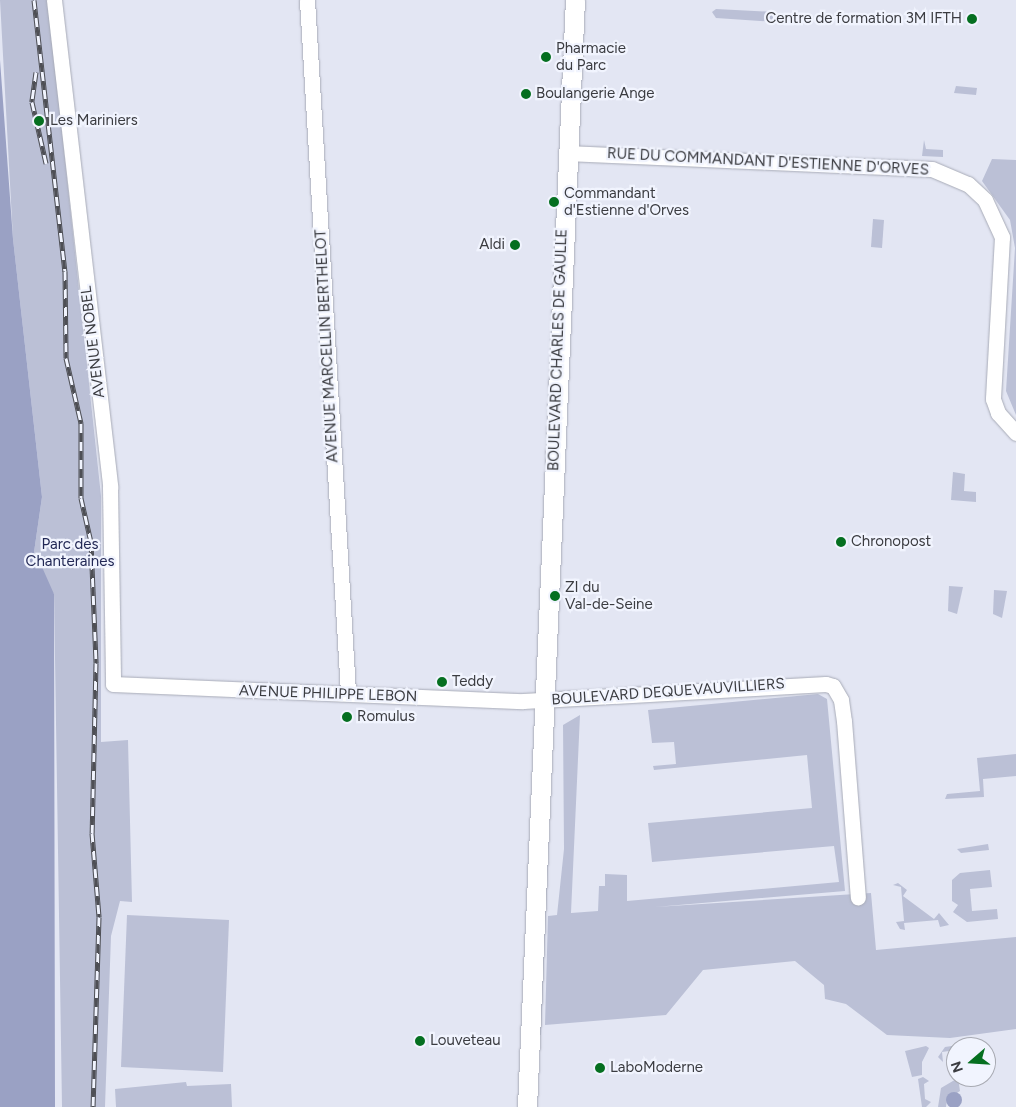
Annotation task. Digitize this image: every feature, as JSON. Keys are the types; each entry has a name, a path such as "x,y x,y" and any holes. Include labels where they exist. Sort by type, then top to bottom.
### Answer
{"main road":[{"name":"BOULEVARD CHARLES DE GAULLE","path":"544,701 566,153 575,0"},
{"name":"BOULEVARD DEQUEVAUVILLIERS","path":"527,1107 544,701"}],"street":[{"name":"AVENUE NOBEL","path":"54,0 110,487 113,684"},
{"name":"AVENUE MARCELLIN BERTHELOT","path":"307,0 348,693"},
{"name":"RUE DU COMMANDANT D'ESTIENNE D'ORVES","path":"566,153 932,169 968,184 985,200 1002,237 994,400 998,413 1016,433"},
{"name":"BOULEVARD DEQUEVAUVILLIERS","path":"544,701 811,681 834,686 844,721 858,897"},
{"name":"AVENUE PHILIPPE LEBON","path":"113,684 544,701"}],"green space":[{"name":"Parc des Chanteraines","path":"0,0 48,0 101,496 101,742 128,740 132,902 120,901 111,936 105,1107 62,1107 54,594 32,566 42,497 13,239"},
{"path":"716,9 775,12 781,18 776,22 716,18 712,12"},
{"path":"956,86 977,88 976,95 954,93"},
{"path":"924,140 926,149 943,150 943,157 922,156"},
{"path":"992,159 1016,160 1016,415 1006,391 1015,248 1010,220 982,181"},
{"path":"873,219 884,220 882,248 871,247"},
{"path":"953,472 965,474 964,491 976,492 976,502 951,500"},
{"path":"949,586 963,587 957,614 948,611"},
{"path":"994,590 1007,591 1002,618 993,614"},
{"path":"818,694 827,699 845,891 655,907 871,893 876,950 1016,937 1016,1029 946,1038 887,1035 846,1004 825,999 824,985 795,961 703,970 666,1015 545,1025 548,916 557,915 564,849 563,725 580,715 571,913 598,911 599,886 605,886 605,874 627,875 627,901 839,882 834,846 652,862 648,823 812,808 807,755 654,770 653,766 676,764 674,742 652,743 648,710"},
{"path":"552,733 541,1035 539,1035"},
{"path":"1016,754 1016,776 983,779 984,797 945,799 947,794 980,791 977,758"},
{"path":"988,844 989,850 961,853 957,849"},
{"path":"990,870 992,887 970,889 972,911 997,909 998,919 967,922 953,912 958,905 952,901 952,880 960,873"},
{"path":"898,883 907,890 903,896 934,919 939,913 949,925 940,927 938,920 904,923 905,930 900,929 896,922 904,921 901,887 893,885"},
{"path":"127,915 229,920 223,1072 121,1067"},
{"path":"926,1046 929,1048 922,1062 922,1075 912,1077 905,1051"},
{"path":"945,1047 946,1051 942,1052 943,1062 938,1057"},
{"path":"923,1077 929,1081 924,1084 925,1099 931,1102 926,1107 922,1107 918,1079"},
{"path":"186,1082 187,1086 231,1084 232,1107 116,1107 115,1089"},
{"path":"946,1085 946,1087 959,1087 960,1091 947,1099 946,1107 938,1107 941,1088"}],"shaded area":[{"path":"0,60 13,239 42,497 32,566 42,567 54,594 55,1107 0,1107"},
{"path":"954,1092 960,1094 962,1100 960,1106 954,1108 948,1106 946,1100 948,1094"}],"railway":[{"path":"34,0 65,271 66,358 81,423 81,498 91,542 96,663 92,833 99,917 93,1107"},
{"path":"36,72 32,102 46,163"}],"place":[{"name":"Centre de formation 3M IFTH","path":"972,19"},
{"name":"Pharmacie du Parc","path":"546,57"},
{"name":"Boulangerie Ange","path":"526,94"},
{"name":"Les Mariniers","path":"39,121"},
{"name":"Commandant d'Estienne d'Orves","path":"554,202"},
{"name":"Aldi","path":"515,245"},
{"name":"Chronopost","path":"841,542"},
{"name":"ZI du Val-de-Seine","path":"555,596"},
{"name":"Teddy","path":"442,682"},
{"name":"Romulus","path":"347,717"},
{"name":"Louveteau","path":"420,1041"},
{"name":"LaboModerne","path":"600,1068"}]}
